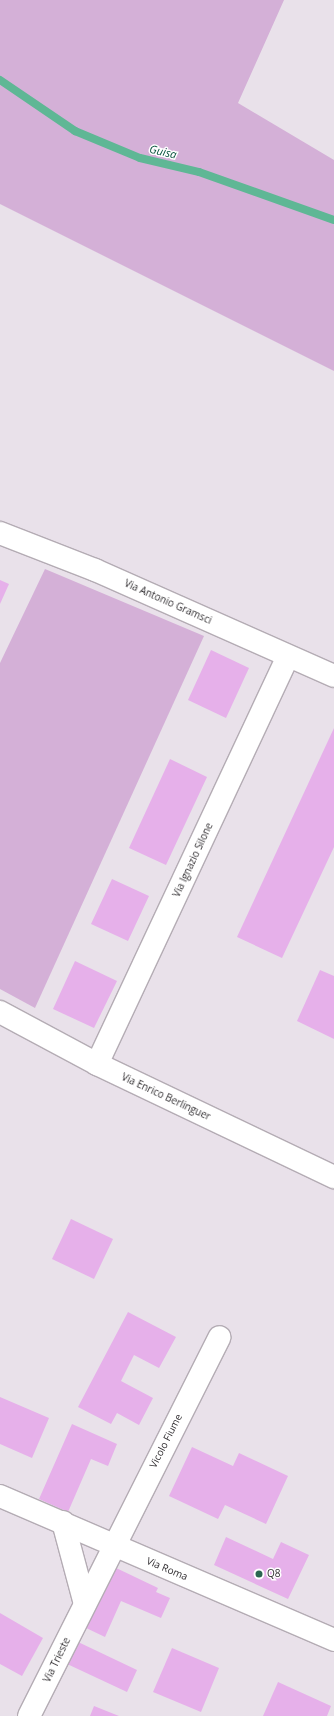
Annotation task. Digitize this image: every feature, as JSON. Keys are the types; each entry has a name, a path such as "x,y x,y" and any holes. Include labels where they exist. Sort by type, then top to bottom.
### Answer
{"street":[{"name":"Via Antonio Gramsci","path":"0,533 95,570 334,676"},
{"name":"Via Ignazio Silone","path":"97,1064 288,656"},
{"name":"Via Enrico Berlinguer","path":"0,1012 97,1064 334,1178"},
{"name":"Vicolo Fiume","path":"113,1546 220,1337"},
{"name":"Via Roma","path":"0,1496 334,1640"},
{"path":"63,1522 84,1604"},
{"name":"Via Trieste","path":"29,1716 113,1546"}],"shaded area":[{"path":"0,0 284,0 238,103 334,160 334,371 0,204"},
{"path":"45,569 204,636 35,1008 0,989 0,663"}],"building":[{"path":"0,580 9,584 0,604"},
{"path":"211,650 249,668 226,718 188,700"},
{"path":"334,728 334,847 282,958 237,937"},
{"path":"170,759 207,777 166,865 129,848"},
{"path":"112,879 149,896 128,941 91,924"},
{"path":"75,961 117,981 94,1028 53,1009"},
{"path":"320,970 334,976 334,1039 297,1021"},
{"path":"71,1219 113,1239 94,1279 52,1259"},
{"path":"128,1312 176,1337 159,1368 134,1355 121,1381 153,1398 139,1425 117,1413 111,1424 78,1407"},
{"path":"0,1397 49,1418 32,1458 0,1444"},
{"path":"72,1424 117,1444 108,1466 91,1459 68,1512 39,1499"},
{"path":"192,1447 233,1466 239,1453 288,1476 266,1524 225,1505 218,1519 169,1496"},
{"path":"226,1537 273,1559 281,1542 309,1555 288,1599 214,1565"},
{"path":"112,1566 158,1588 156,1592 170,1598 161,1618 121,1601 105,1637 84,1627"},
{"path":"0,1613 43,1638 22,1676 0,1664"},
{"path":"76,1641 137,1670 127,1692 65,1663"},
{"path":"172,1648 219,1668 201,1712 153,1692"},
{"path":"278,1682 331,1706 327,1716 263,1716"},
{"path":"94,1706 119,1716 90,1716"}],"waterway":[{"name":"Guisa","path":"0,80 75,131 140,158 199,172 334,220"}],"place":[{"name":"Q8","path":"259,1574"}]}
